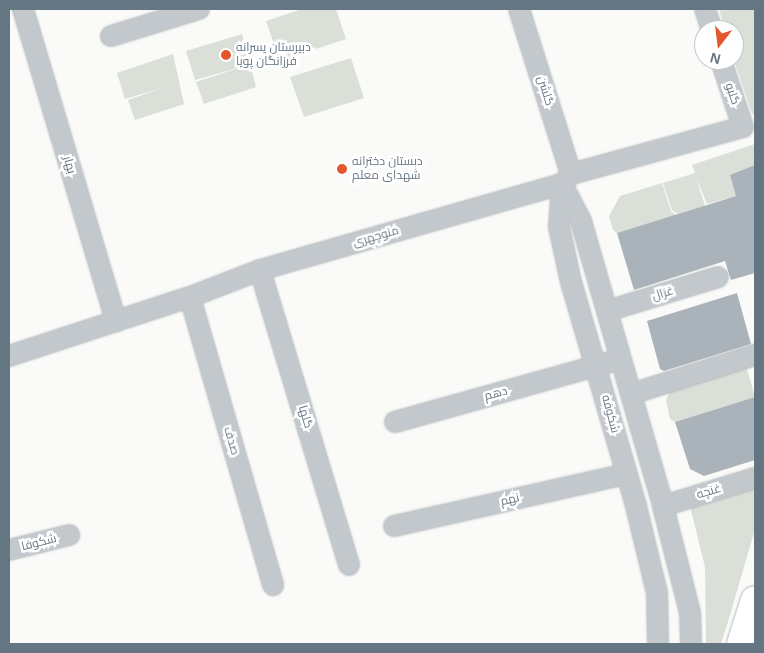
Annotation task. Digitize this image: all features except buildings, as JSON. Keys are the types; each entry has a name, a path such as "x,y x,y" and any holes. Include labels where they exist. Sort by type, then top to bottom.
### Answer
{"highway":[{"path":"741,644 755,600"}],"street":[{"name":"بهار","path":"23,9 116,321"},
{"path":"111,36 199,9"},
{"name":"گلشن","path":"519,9 566,179"},
{"name":"گلبو","path":"724,70 743,128"},
{"name":"منوچهری","path":"9,356 190,297 260,270 743,128"},
{"path":"566,179 581,221 663,506 690,613 691,644"},
{"name":"شکوفه","path":"566,179 559,227 571,282 597,367 657,593 658,644"},
{"name":"گلها","path":"260,270 349,565"},
{"name":"غزال","path":"607,311 718,277"},
{"name":"صدف","path":"190,297 273,585"},
{"path":"631,394 755,355"},
{"name":"دهم","path":"395,422 621,359"},
{"name":"نهم","path":"394,526 626,474"},
{"name":"غنچه","path":"663,506 755,478"},
{"name":"شکوفا","path":"9,550 69,535"}],"shaded area":[{"path":"302,9 336,9 346,39 280,61 266,21"},
{"path":"719,9 755,9 755,113 752,114 737,70 744,70 744,20 722,20"},
{"path":"242,34 256,87 204,104 196,82 245,66 195,80 186,51"},
{"path":"173,54 184,104 135,120 128,100 165,87 125,99 117,73"},
{"path":"351,58 364,98 304,117 290,77"},
{"path":"755,144 755,168 730,175 736,196 707,204 696,177 705,206 678,214 672,210 663,183 695,173 692,165"},
{"path":"662,183 671,211 677,216 617,233 613,230 609,216 620,196"},
{"path":"746,365 755,397 675,422 670,419 666,400 671,390"},
{"path":"755,487 755,529 728,622 721,644 706,644 705,567 689,502"}],"place":[{"name":"دبیرستان پسرانه فرزانگان پویا","path":"226,55"},
{"name":"دبستان دخترانه شهدای معلم","path":"342,169"}]}
